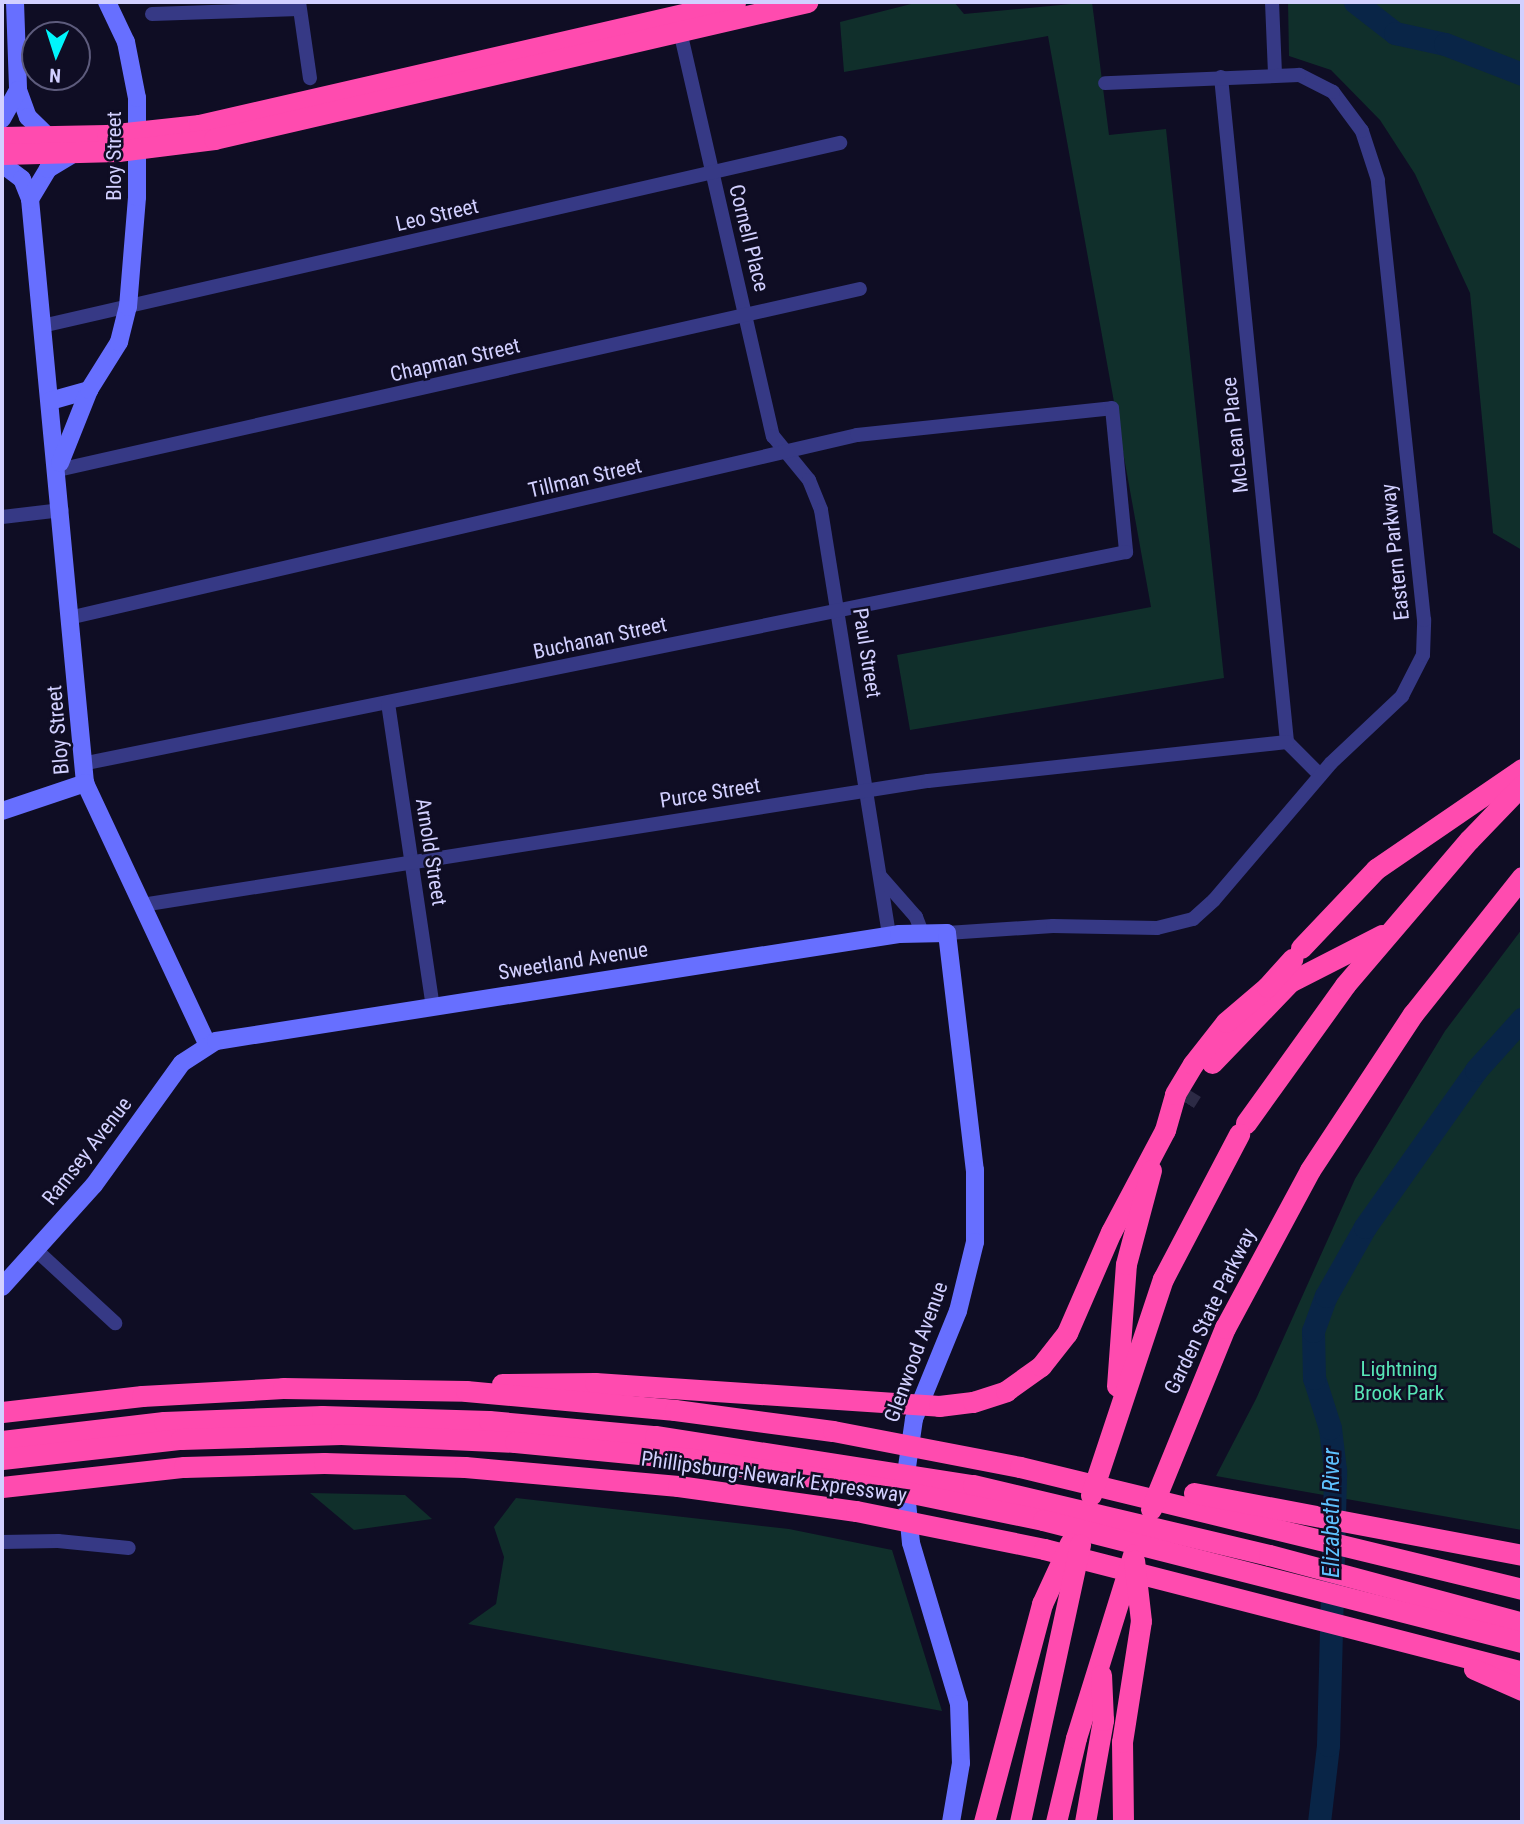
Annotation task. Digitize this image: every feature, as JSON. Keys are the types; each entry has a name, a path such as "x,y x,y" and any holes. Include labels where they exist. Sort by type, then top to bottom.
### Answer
{"highway":[{"path":"2,154 73,154 214,139 734,2"},
{"path":"2,138 132,133 210,122 679,16 807,2"},
{"path":"1115,1415 1126,1264 1175,1094 1202,1051 1376,869 1522,769"},
{"path":"1020,1822 1090,1500 1115,1415 1163,1279 1243,1128 1307,1032 1390,931 1522,785"},
{"name":"Garden State Parkway","path":"1056,1822 1100,1656 1134,1553 1210,1360 1298,1191 1413,1014 1522,877"},
{"path":"466,1391 516,1380 925,1406 986,1399 1025,1379 1061,1343 1111,1232 1161,1137 1229,1040 1290,982 1390,931"},
{"path":"2,1412 142,1395 298,1388 466,1391 676,1410 833,1431 1067,1477 1522,1589"},
{"name":"Phillipsburg-Newark Expressway","path":"2,1441 164,1422 321,1416 489,1421 655,1436 827,1468 1065,1506 1403,1600 1522,1642"},
{"name":"Phillipsburg-Newark Expressway","path":"2,1459 181,1439 341,1434 514,1441 827,1468"},
{"name":"Phillipsburg-Newark Expressway","path":"2,1488 184,1468 354,1463 554,1473 811,1504 1044,1549 1408,1640 1522,1672"},
{"path":"1067,1477 1208,1495 1522,1556"},
{"path":"984,1822 1042,1604 1090,1500"},
{"path":"1123,1822 1122,1732 1141,1621 1134,1553"},
{"name":"Phillipsburg-Newark Expressway","path":"1403,1600 1522,1623"},
{"path":"1408,1640 1522,1690"},
{"path":"1085,1822 1103,1720 1100,1656"}],"street":[{"path":"15,2 8,50 18,90 28,117 49,137"},
{"name":"Bloy Street","path":"58,470 89,390 116,350 128,307 138,178 137,98 126,42 107,2"},
{"path":"1272,2 1275,73"},
{"path":"152,14 299,5 310,78"},
{"name":"Cornell Place","path":"679,16 711,174 773,436 783,453"},
{"name":"Eastern Parkway","path":"947,933 1053,926 1157,928 1185,923 1214,901 1320,775 1408,689 1425,638 1375,161 1362,131 1333,92 1299,75 1275,73 1105,83"},
{"name":"McLean Place","path":"1220,77 1287,742"},
{"path":"2,119 18,90"},
{"name":"Leo Street","path":"42,326 840,143"},
{"name":"Bloy Street","path":"30,199 48,169 73,154"},
{"name":"Bloy Street","path":"2,164 22,179 30,199 73,617 85,783 208,1045"},
{"name":"Chapman Street","path":"58,470 860,289"},
{"path":"50,401 89,390"},
{"name":"Tillman Street","path":"73,617 893,428 1112,408 1126,552"},
{"name":"Paul Street","path":"783,453 816,493 839,611 889,935"},
{"path":"2,517 62,510"},
{"name":"Buchanan Street","path":"82,764 1126,552"},
{"name":"Arnold Street","path":"388,703 433,1006"},
{"path":"1287,742 1320,775"},
{"name":"Purce Street","path":"142,905 411,860 867,790 1287,742"},
{"path":"2,811 85,783"},
{"name":"Paul Street","path":"880,872 886,886 916,917 922,933"},
{"name":"Sweetland Avenue","path":"208,1045 433,1006 889,935 947,933"},
{"name":"Glenwood Avenue","path":"947,933 975,1170 975,1242 958,1311 914,1419 905,1481 911,1543 950,1661 959,1704 961,1763 951,1822"},
{"name":"Ramsey Avenue","path":"2,1287 126,1143 182,1063 208,1045"},
{"path":"36,1250 115,1323"},
{"path":"2,1542 58,1541 129,1548"}],"green space":[{"path":"919,2 954,2 964,14 1092,2 1109,135 1166,129 1224,678 910,730 897,655 1151,607 1048,36 844,72 840,22"},
{"path":"1288,2 1522,2 1522,550 1493,533 1470,293 1415,174 1380,120 1331,70 1289,56"},
{"name":"Lightning Brook Park","path":"1522,929 1522,1530 1216,1476 1256,1399 1355,1179 1445,1031"},
{"path":"310,1493 405,1495 432,1519 354,1530"},
{"path":"516,1498 789,1529 892,1550 942,1711 468,1624 496,1604 504,1557 494,1527"}],"waterway":[{"name":"Elizabeth River","path":"1355,2 1395,33 1445,44 1522,74"},
{"name":"Elizabeth River","path":"1319,1822 1328,1745 1335,1470 1330,1428 1314,1378 1313,1331 1326,1296 1365,1227 1476,1070 1522,1019"}],"tunnel":[{"path":"1185,1102 1192,1091"}]}
